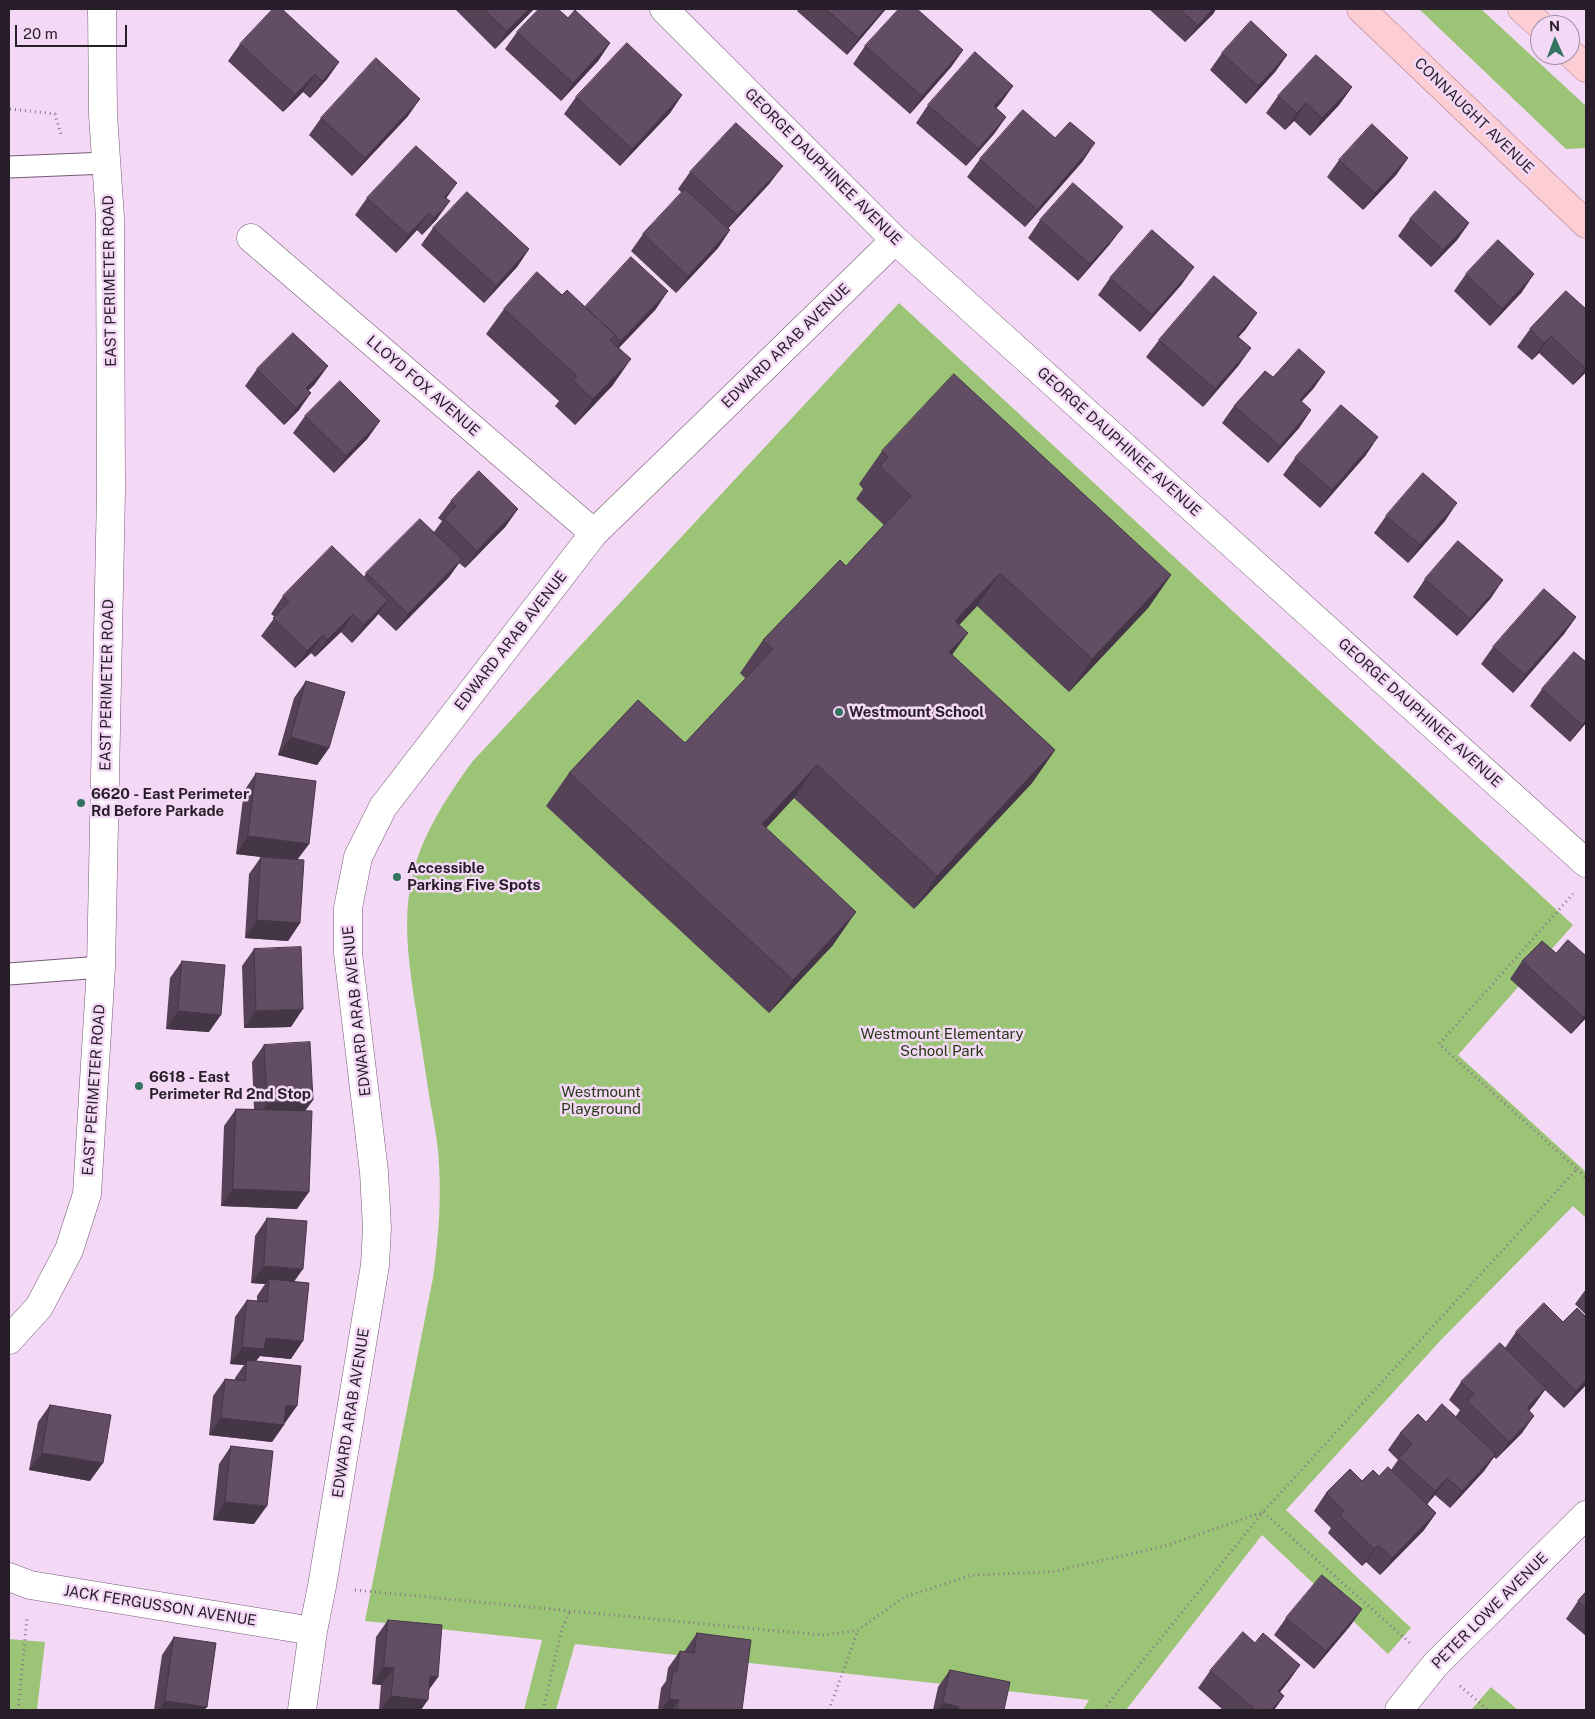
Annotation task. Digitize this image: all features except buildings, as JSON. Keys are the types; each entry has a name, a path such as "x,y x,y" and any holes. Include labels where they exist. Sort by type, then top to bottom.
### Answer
{"main road":[{"name":"CONNAUGHT AVENUE","path":"1361,9 1586,224"}],"street":[{"name":"EAST PERIMETER ROAD","path":"9,1340 44,1299 70,1250 87,1194 101,967 111,492 110,218 103,115 102,9"},
{"name":"GEORGE DAUPHINEE AVENUE","path":"664,9 895,240 1586,863"},
{"name":"LLOYD FOX AVENUE","path":"252,238 594,534"},
{"name":"EDWARD ARAB AVENUE","path":"302,1710 375,1265 377,1228 374,1172 348,954 348,908 358,857 383,807 594,534 895,240"},
{"name":"PETER LOWE AVENUE","path":"1399,1710 1434,1665 1586,1515"},
{"name":"JACK FERGUSSON AVENUE","path":"19,1581 314,1630"}],"lane":[{"path":"9,167 107,164"},
{"path":"9,974 101,967"}],"path":[{"path":"10,109 55,114 63,142"},
{"path":"1573,893 1439,1044 1586,1178"},
{"path":"1103,1710 1263,1512 1577,1169"},
{"path":"322,1586 825,1635 858,1630 904,1597 972,1575 1050,1572 1165,1546 1263,1512"},
{"path":"1263,1512 1434,1665 1488,1710"},
{"path":"18,1710 19,1581"},
{"path":"543,1710 562,1629 570,1611"},
{"path":"829,1710 858,1630"}],"green space":[{"path":"1419,9 1481,9 1530,54 1530,65 1542,65 1586,106 1586,148 1566,149"},
{"name":"Westmount Elementary School Park","path":"899,303 1573,925 1458,1055 1586,1172 1586,1218 1573,1206 1440,1341 1286,1510 1411,1628 1388,1654 1262,1535 1126,1710 1083,1710 1089,1700 575,1644 556,1710 524,1710 542,1640 365,1621 433,1278 438,1230 440,1182 438,1150 413,989 408,944 407,913 415,867 420,851 435,820 472,762"},
{"path":"9,1639 45,1642 37,1710 9,1710"},
{"path":"1491,1687 1518,1710 1471,1710"}],"place":[{"name":"Westmount School","path":"839,712"},
{"name":"6620 - East Perimeter Rd Before Parkade","path":"81,803"},
{"name":"Accessible Parking Five Spots","path":"397,877"},
{"name":"6618 - East Perimeter Rd 2nd Stop","path":"139,1086"}],"park label":[{"name":"Westmount Playground","path":"601,1100"}]}
